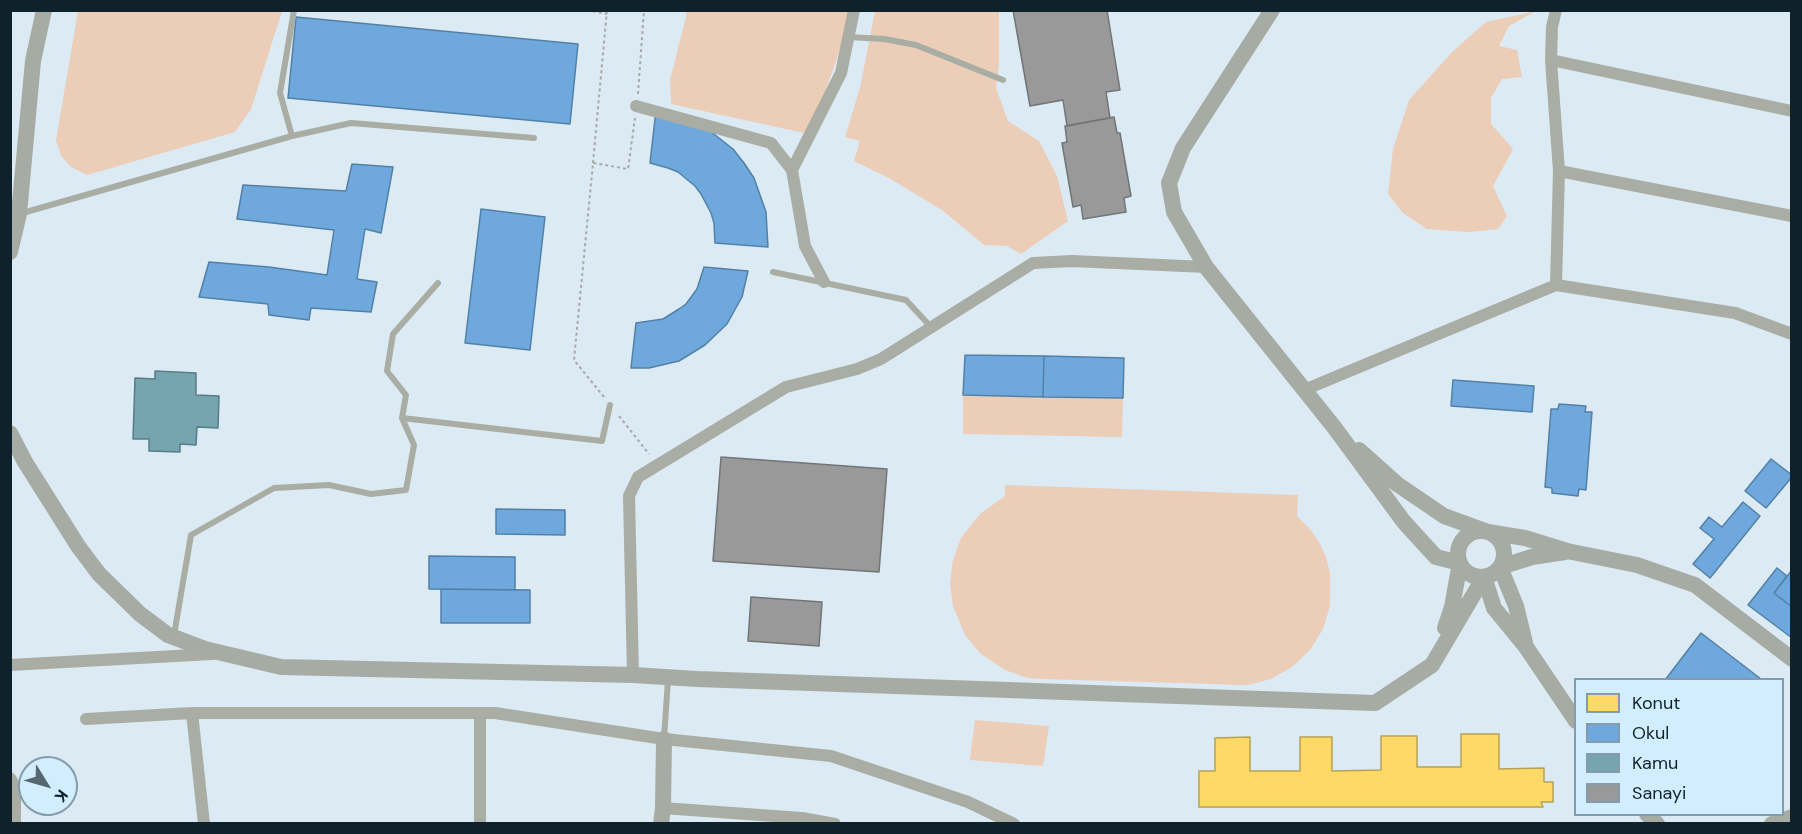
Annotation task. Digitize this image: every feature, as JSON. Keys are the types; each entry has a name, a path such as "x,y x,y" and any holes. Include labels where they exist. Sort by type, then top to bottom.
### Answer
{"street":[{"path":"10,252 19,214 33,61 44,10"},
{"path":"792,170 841,73 854,10"},
{"path":"1272,10 1183,148 1169,183 1173,212 1206,267 1334,428 1404,522 1436,557 1460,563 1469,574 1484,577 1491,575 1500,567 1567,551"},
{"path":"1556,10 1552,27 1551,60 1559,171 1556,285"},
{"path":"1551,60 1791,111"},
{"path":"636,106 771,143 792,170 806,246 824,282"},
{"path":"1559,171 1791,216"},
{"path":"633,675 628,496 638,477 786,387 857,369 881,359 1034,263 1072,261 1206,267"},
{"path":"1304,390 1556,285 1735,313 1791,334"},
{"path":"1334,428 1397,484 1444,516 1495,536 1503,548 1504,556 1500,567 1516,606 1526,647"},
{"path":"10,433 44,494 78,546 99,574 140,614 168,635 205,650 282,667 633,675 1375,703 1432,665 1484,577"},
{"path":"1432,665 1452,607 1460,563 1458,555 1462,541 1474,532 1481,531 1525,538 1567,551 1636,564 1695,585 1791,658"},
{"path":"1484,577 1494,608 1526,647 1574,719"},
{"path":"10,665 222,654"},
{"path":"480,713 480,824"},
{"path":"86,719 192,714 495,713 664,739 831,756 968,802 1014,824"},
{"path":"192,714 204,824"},
{"path":"664,739 662,816 835,824"},
{"path":"10,778 15,786 15,824"},
{"path":"1772,824 1791,817"}],"lane":[{"path":"292,136 279,93 294,10"},
{"path":"848,37 884,39 916,45 1004,80"},
{"path":"19,214 292,136 351,123 534,138"},
{"path":"773,272 906,300 931,327"},
{"path":"174,637 191,535 274,489 329,485 371,494 406,490 414,445 402,418 406,395 387,370 393,334 438,283"},
{"path":"402,418 602,441 610,405"},
{"path":"664,739 668,677"}],"path":[{"path":"587,10 607,12 574,360 649,454"},
{"path":"592,163 628,169 644,10"}],"shaded area":[{"path":"78,11 282,11 251,109 235,132 87,175 71,167 61,156 56,140"},
{"path":"686,11 850,11 841,47 816,117 804,133 671,104 670,80"},
{"path":"875,11 999,11 999,63 996,88 1008,121 1039,141 1057,176 1068,221 1021,254 1007,246 984,245 942,210 889,178 854,161 860,141 845,137 860,88"},
{"path":"1536,11 1509,26 1499,46 1517,50 1522,77 1502,79 1491,98 1491,124 1513,149 1493,186 1507,216 1498,229 1469,232 1427,229 1403,213 1388,194 1393,149 1409,100 1452,52 1486,22"},
{"path":"963,395 1123,398 1122,437 963,434"},
{"path":"1005,485 1298,495 1297,516 1319,542 1330,573 1330,606 1323,629 1310,650 1292,667 1271,679 1247,685 1043,679 1028,678 1005,670 980,653 965,635 953,606 950,583 953,560 961,538 980,514 1005,496"},
{"path":"975,720 1049,726 1043,766 970,760"}],"building: Konut":[{"path":"1461,734 1499,734 1499,769 1544,768 1544,782 1553,782 1553,802 1541,802 1543,807 1199,807 1199,771 1215,771 1215,738 1250,737 1250,771 1300,771 1300,737 1332,737 1332,771 1381,770 1381,736 1417,736 1417,767 1461,767"}],"building: Okul":[{"path":"296,17 578,44 570,124 288,98"},
{"path":"656,110 705,127 733,149 754,178 766,212 768,247 715,243 711,213 695,186 678,172 650,163"},
{"path":"352,164 393,167 381,233 365,229 357,279 377,282 371,312 311,308 309,320 269,315 268,304 199,297 209,262 327,275 334,230 237,219 243,185 346,191"},
{"path":"481,209 545,217 530,350 465,343"},
{"path":"704,267 748,271 742,297 727,324 705,345 679,361 649,368 631,368 636,323 663,319 686,304 697,289"},
{"path":"965,355 1044,356 1043,397 963,395"},
{"path":"1044,356 1124,358 1123,398 1043,397"},
{"path":"1453,380 1534,386 1532,412 1451,406"},
{"path":"1559,404 1586,406 1585,412 1592,412 1586,490 1579,489 1578,496 1552,493 1552,488 1545,487 1551,409 1558,409"},
{"path":"1771,459 1792,477 1766,508 1745,491"},
{"path":"1743,502 1760,516 1710,578 1693,564 1714,539 1700,528 1709,517 1722,527"},
{"path":"496,509 565,510 565,535 496,534"},
{"path":"429,556 515,557 515,590 429,589"},
{"path":"1777,568 1787,576 1774,593 1792,607 1792,638 1748,605"},
{"path":"1792,570 1792,607 1774,593"},
{"path":"441,589 530,590 530,623 441,623"},
{"path":"1701,633 1760,678 1667,678"}],"building: Kamu":[{"path":"155,371 196,373 196,395 219,396 218,428 197,427 196,445 180,444 180,452 149,451 149,439 133,439 135,378 155,379"}],"building: Sanayi":[{"path":"1013,10 1107,10 1120,90 1106,92 1110,118 1067,126 1063,100 1030,106"},
{"path":"1114,117 1117,133 1120,133 1131,196 1124,198 1126,212 1083,219 1081,205 1073,207 1062,143 1067,142 1065,126"},
{"path":"721,457 887,469 879,572 713,561"},
{"path":"751,597 822,602 819,646 748,641"}]}
